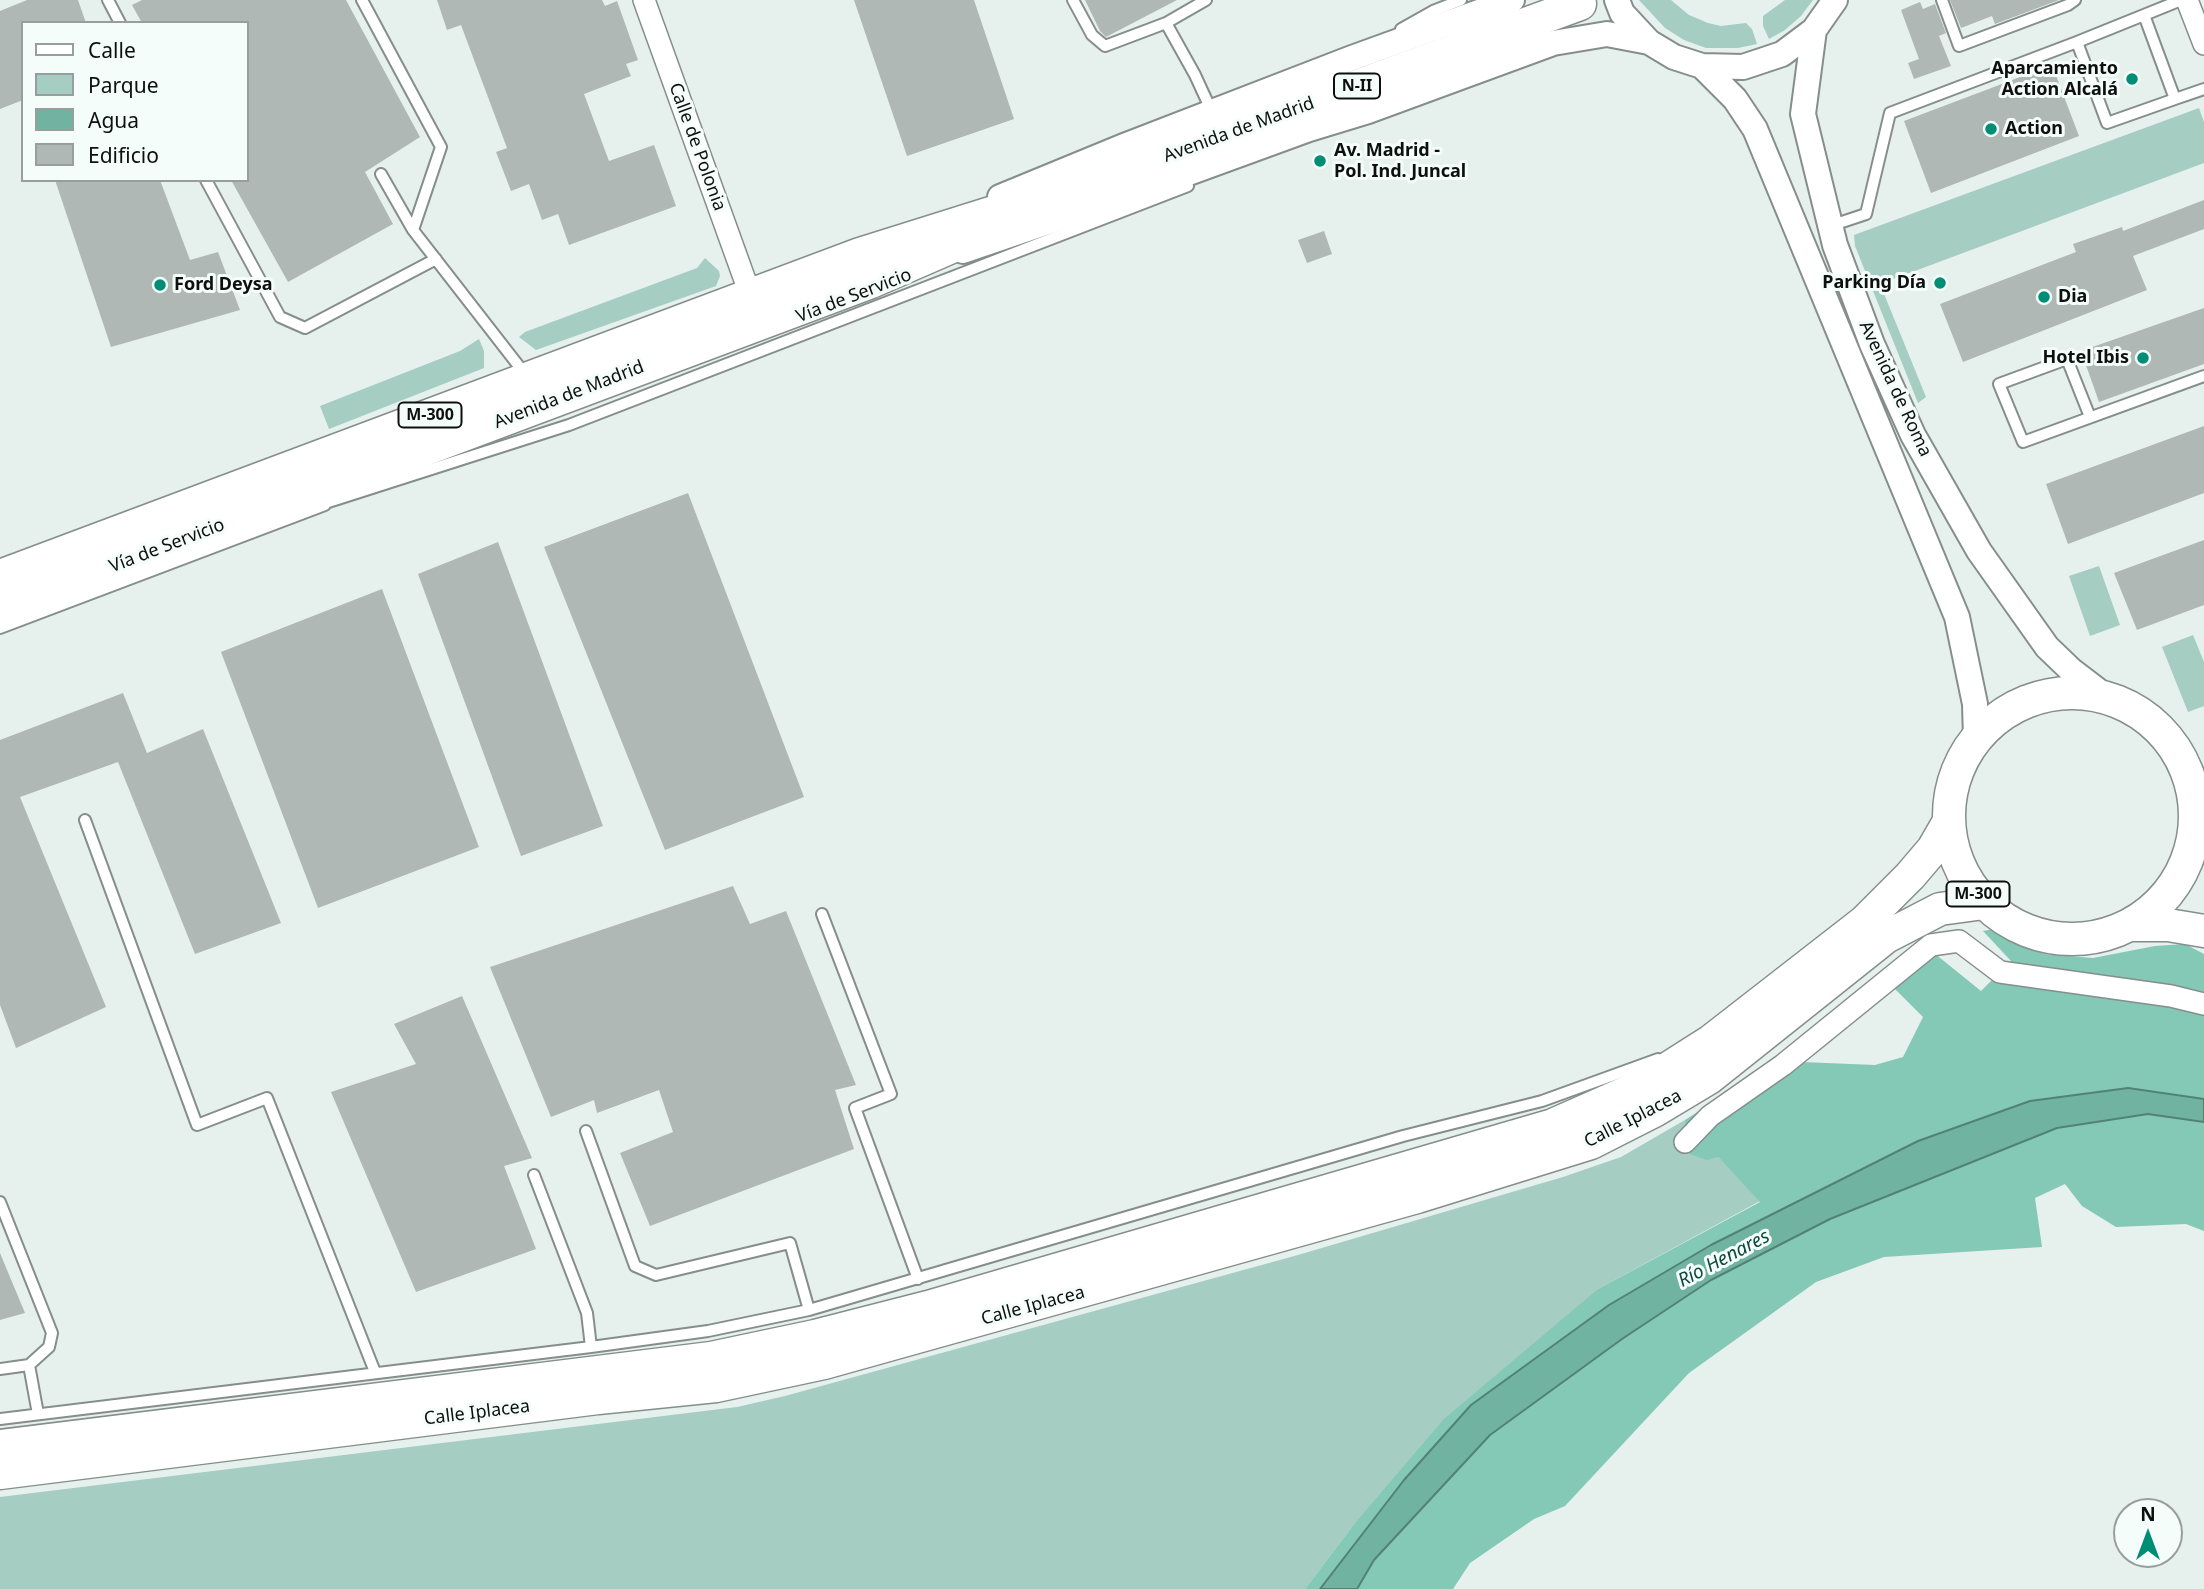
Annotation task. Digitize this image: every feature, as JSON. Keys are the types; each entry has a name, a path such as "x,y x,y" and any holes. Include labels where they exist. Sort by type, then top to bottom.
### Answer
{"main road":[{"name":"Avenida de Madrid","path":"0,609 865,268 1580,4"},
{"name":"Avenida de Madrid","path":"0,576 750,294 865,268"},
{"name":"M-300","path":"2132,925 2169,894 2192,851 2200,809 2187,766 2167,735 2139,711 2105,696 2057,693 2012,708 1976,738 1954,778 1948,823 1954,852 1966,879 1984,902 2016,926 2054,938 2094,938 2132,925 2168,925 2204,931"},
{"name":"Calle Iplacea","path":"0,1446 685,1361 815,1336 928,1307 1553,1125 1637,1088 1711,1041 1864,922 1933,849 1948,823"},
{"name":"Calle Iplacea","path":"0,1474 585,1399 716,1386 824,1363 1391,1204 1591,1143 1654,1111 1709,1078 1886,937 1940,909 1984,902"}],"street":[{"name":"Calle de Polonia","path":"644,0 750,294"},
{"name":"M-300","path":"865,268 1112,151 1352,58 1512,0"},
{"name":"M-300","path":"1617,0 1622,13 1649,42 1674,57 1702,66 1743,67 1782,54 1814,30 1835,0"},
{"path":"2187,0 2204,44"},
{"name":"Avenida de Roma","path":"1814,30 1803,114 1835,245 1872,344 1908,423 1979,551 2046,647 2105,696"},
{"name":"M-300","path":"865,268 1142,190 1553,43 1608,34 1649,42"},
{"name":"Avenida de Roma","path":"1702,66 1735,99 1755,129 1957,617 1975,704 1976,738"},
{"path":"1685,1142 1710,1116 1783,1065 1931,945 1959,941 2000,972 2171,996 2204,1004"}],"lane":[{"path":"108,0 119,21"},
{"path":"362,0 441,147 413,230"},
{"path":"1073,0 1092,35 1105,46 1166,23 1206,0"},
{"path":"1352,58 1433,11 1461,0"},
{"path":"1942,0 1959,46 2075,0"},
{"path":"1830,226 1866,214 1889,113 2181,0"},
{"path":"2144,15 2175,99"},
{"path":"1166,23 1212,112"},
{"path":"2077,42 2107,124 2204,89"},
{"name":"Vía de Servicio","path":"76,581 347,497 581,420 1147,203 1251,159 1312,138 1368,111"},
{"path":"381,174 413,230 529,379"},
{"path":"207,182 280,317 305,328 436,259"},
{"path":"2090,417 2067,359 1999,384 2023,442 2204,376"},
{"name":"Vía de Servicio","path":"0,628 347,497"},
{"path":"85,820 197,1125 267,1098 375,1372"},
{"path":"822,914 891,1094 855,1108 918,1279"},
{"path":"0,1419 591,1347 708,1331 809,1310 1403,1136 1542,1101 1711,1041"},
{"path":"586,1130 635,1266 656,1275 790,1243 809,1310"},
{"path":"534,1175 587,1313 591,1347"},
{"path":"0,1202 52,1333 49,1347 29,1365 0,1369"},
{"path":"29,1365 38,1414"}],"green space":[{"path":"1639,0 1671,0 1689,15 1721,26 1746,23 1752,29 1757,44 1738,48 1706,48 1684,40 1665,28"},
{"path":"1785,0 1813,0 1801,16 1769,39 1763,26 1763,16"},
{"path":"2199,108 2204,122 2204,163 1880,284 1926,397 1918,403 1855,246 1854,235"},
{"path":"705,258 719,271 716,286 536,350 519,337 525,332 697,268"},
{"path":"479,339 484,351 484,368 329,429 320,406 460,351"},
{"path":"2099,566 2120,625 2090,636 2069,576"},
{"path":"2193,635 2204,662 2204,706 2188,712 2162,647"},
{"path":"1685,1120 1682,1141 1718,1157 1760,1201 1598,1289 1351,1528 1305,1589 0,1589 0,1497 737,1407 1298,1255 1563,1177 1621,1157"}],"shaded area":[{"path":"1993,929 2044,954 2093,958 2155,946 2185,944 2204,954 2204,1231 2186,1224 2116,1227 2082,1206 2065,1184 2035,1198 2042,1247 1884,1257 1816,1282 1689,1373 1565,1506 1534,1519 1470,1563 1453,1589 1305,1589 1351,1528 1444,1419 1598,1289 1760,1202 1718,1157 1707,1160 1690,1154 1682,1141 1685,1120 1777,1061 1875,1065 1903,1057 1923,1017 1894,988 1934,953 1981,991 2011,961 1983,931"}],"water":[{"name":"Río Henares","path":"2128,1088 2204,1099 2204,1122 2148,1114 2057,1128 1830,1219 1711,1280 1622,1339 1490,1435 1374,1560 1357,1589 1320,1589 1404,1480 1471,1405 1609,1305 1711,1245 1918,1141 2030,1101"}],"building":[{"path":"27,0 78,0 85,21 21,21 21,101 0,109 0,11"},
{"path":"142,0 346,0 420,137 365,172 393,224 288,282 232,182 248,182 248,21 141,21 132,5"},
{"path":"437,0 602,0 605,6 617,1 638,60 626,64 631,76 584,94 609,161 654,145 676,206 569,245 558,214 542,220 529,184 511,191 496,152 507,148 461,25 447,30"},
{"path":"854,0 974,0 1014,119 907,156"},
{"path":"1085,0 1177,0 1106,37 1100,31"},
{"path":"1950,0 2059,0 1995,24 1992,16 1961,28"},
{"path":"1920,2 1923,9 1935,4 1946,33 1939,36 1951,66 1914,79 1908,63 1919,59 1901,10"},
{"name":"Action","path":"2052,65 2079,136 1931,193 1904,121"},
{"name":"Ford Deysa","path":"56,182 161,182 190,260 218,252 240,310 111,347"},
{"name":"Dia","path":"2204,200 2204,229 2133,256 2147,290 1963,362 1940,304 2076,252 2073,244 2122,227 2123,231"},
{"path":"1324,231 1332,254 1307,263 1298,240"},
{"name":"Hotel Ibis","path":"2204,308 2204,364 2099,402 2081,351"},
{"path":"2204,426 2204,493 2068,544 2046,484"},
{"path":"688,493 804,797 665,850 544,547"},
{"path":"2204,540 2204,605 2137,630 2114,573"},
{"path":"498,542 603,826 521,856 418,574"},
{"path":"382,589 479,847 318,908 221,652"},
{"path":"123,693 147,753 203,729 281,923 195,954 118,762 20,797 106,1007 16,1048 0,1005 0,740"},
{"path":"733,886 750,924 786,911 856,1085 835,1090 854,1149 650,1226 620,1153 673,1132 659,1090 597,1113 594,1100 551,1117 490,967"},
{"path":"462,996 532,1158 504,1166 536,1249 416,1292 331,1092 416,1064 394,1024"},
{"path":"0,1253 25,1313 0,1320"}],"place":[{"name":"Aparcamiento Action Alcalá","path":"2132,79"},
{"name":"Action","path":"1991,129"},
{"name":"Av. Madrid - Pol. Ind. Juncal","path":"1320,161"},
{"name":"Parking Día","path":"1940,283"},
{"name":"Ford Deysa","path":"160,285"},
{"name":"Dia","path":"2044,297"},
{"name":"Hotel Ibis","path":"2143,358"}]}
